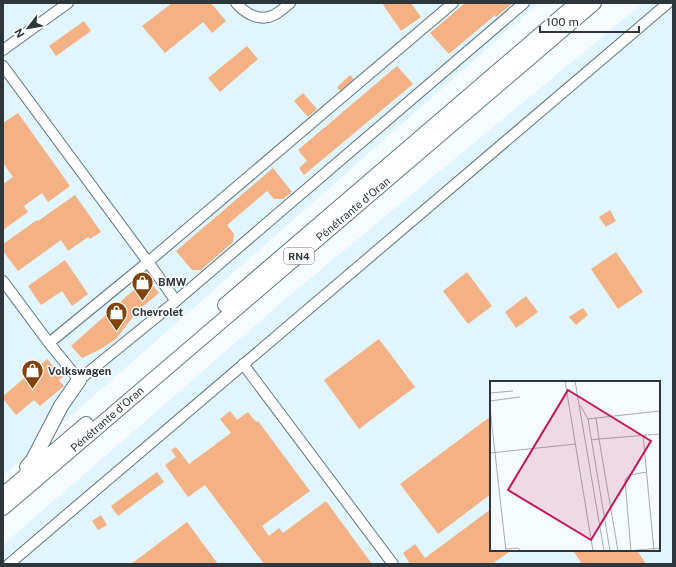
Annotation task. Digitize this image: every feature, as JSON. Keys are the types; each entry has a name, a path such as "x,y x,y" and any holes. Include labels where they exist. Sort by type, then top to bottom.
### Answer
{"highway":[{"name":"Pénétrante d'Oran","path":"4,494 577,3"},
{"name":"Pénétrante d'Oran","path":"3,508 594,3"},
{"path":"4,494 33,460 61,406 79,380"}],"street":[{"path":"3,50 68,3"},
{"path":"236,3 251,15 262,18 274,15 290,3"},
{"path":"49,343 148,262 453,3"},
{"path":"3,281 49,343 79,380 176,301 524,3"},
{"path":"9,564 668,3"},
{"path":"3,66 176,301"},
{"path":"243,364 393,564"}],"shaded area":[{"path":"3,3 539,3 3,476"},
{"path":"643,3 673,3 673,564 3,564 3,545 289,296"}],"building":[{"path":"172,3 211,3 226,21 212,33 203,22 165,53 142,26"},
{"path":"382,3 411,3 421,17 401,31"},
{"path":"465,3 513,3 496,17 495,15 449,54 430,33"},
{"path":"84,21 91,31 56,56 49,46"},
{"path":"247,46 258,59 220,92 208,78"},
{"path":"397,66 413,84 304,175 299,168 307,161 298,150"},
{"path":"350,75 354,79 340,91 337,87"},
{"path":"303,93 317,109 308,117 294,101"},
{"path":"18,113 70,186 48,202 42,193 24,206 28,212 3,230 3,184 13,177 3,163 3,123"},
{"path":"273,168 292,192 283,199 274,199 267,191 227,225 234,234 233,242 201,270 192,270 176,251"},
{"path":"75,195 101,232 90,239 88,237 68,251 61,240 18,271 3,251 3,244"},
{"path":"610,210 616,221 606,227 599,217"},
{"path":"616,252 643,292 618,309 591,269"},
{"path":"65,260 88,294 72,306 62,291 41,305 28,286"},
{"path":"467,272 492,306 468,324 443,291"},
{"path":"147,278 159,293 132,316 133,317 116,339 99,350 82,358 71,346"},
{"path":"526,296 538,312 516,328 505,312"},
{"path":"583,308 588,315 576,325 569,317"},
{"path":"379,339 415,387 359,429 324,380"},
{"name":"Volkswagen","path":"47,359 63,377 59,380 64,386 40,406 34,400 16,415 3,399 3,396"},
{"path":"230,411 237,420 248,412 256,422 258,421 310,491 262,526 269,536 279,528 283,533 326,501 372,564 264,564 205,485 188,497 165,465 176,457 171,450 176,447 189,464 231,433 220,419"},
{"path":"490,417 490,495 438,534 400,484"},
{"path":"157,472 164,482 118,516 111,506"},
{"path":"490,510 490,551 511,551 492,564 410,564 403,553 415,544 425,558"},
{"path":"101,515 107,525 98,530 92,521"},
{"path":"187,522 218,564 131,564"},
{"path":"638,551 646,564 582,564 574,552"}],"place":[{"name":"BMW","path":"142,302"},
{"name":"Chevrolet","path":"116,332"},
{"name":"Volkswagen","path":"33,390"}]}
